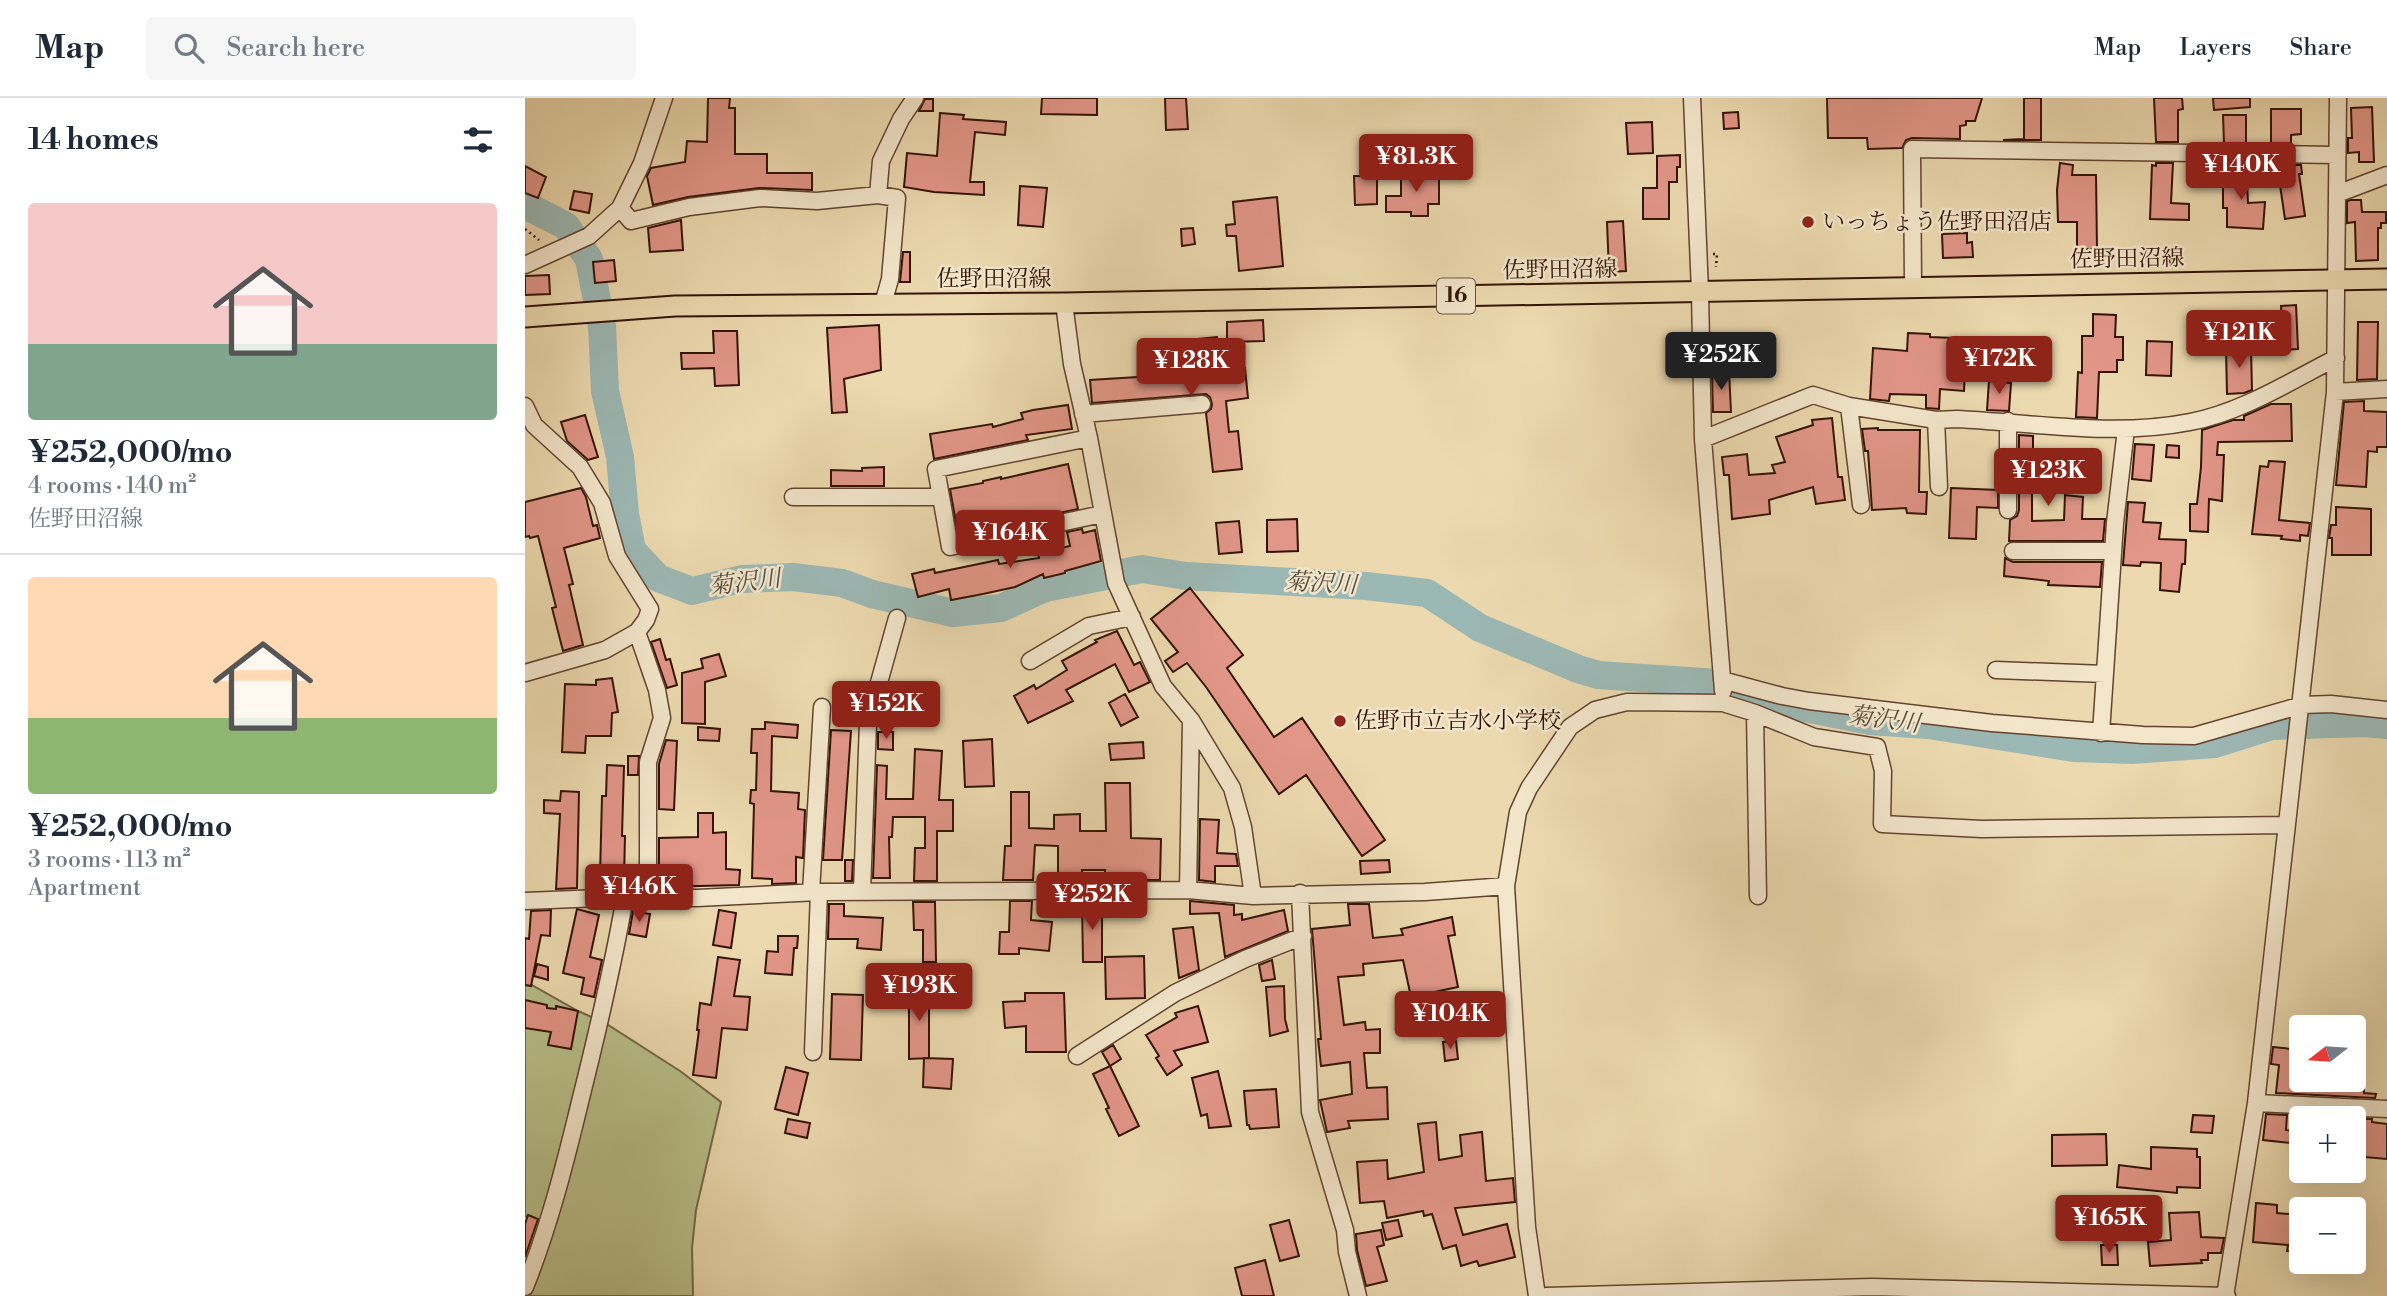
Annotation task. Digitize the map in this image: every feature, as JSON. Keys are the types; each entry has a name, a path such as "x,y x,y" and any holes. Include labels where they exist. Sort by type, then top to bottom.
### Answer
{"main road":[{"name":"佐野田沼線","path":"525,317 675,306 1064,303 2387,279"}],"street":[{"path":"525,265 589,236 620,208 642,163 664,98"},
{"path":"878,195 881,161 901,119 915,98"},
{"path":"1692,98 1703,439 1723,704"},
{"path":"1546,1296 1872,1287 1942,1292 2226,1296 2256,1103 2335,391 2338,98"},
{"path":"1913,287 1912,149 2337,155"},
{"path":"2337,194 2387,175"},
{"path":"620,208 631,221 689,207 760,198 817,201 878,195 897,198 890,279 883,304"},
{"path":"1064,303 1072,365 1089,438 1116,583 1163,686 1191,720 1232,788 1243,827 1253,896"},
{"path":"1703,439 1813,396 1849,406 1935,420 2008,421 2035,425 2126,429 2192,422 2229,411 2336,358"},
{"path":"2335,391 2387,389"},
{"path":"1083,414 1202,404"},
{"path":"525,406 534,425 580,467 602,503 617,556 650,608 646,620 637,632 605,650 525,673"},
{"path":"1849,406 1861,505"},
{"path":"1935,420 1939,487"},
{"path":"2007,510 2008,421"},
{"path":"2101,733 2113,551 2126,429"},
{"path":"1089,438 936,469 950,547 1102,514"},
{"path":"793,497 941,497"},
{"path":"2013,551 2113,551"},
{"path":"1030,661 1089,626 1132,617"},
{"path":"862,892 868,722 897,618"},
{"path":"637,632 657,690 662,718 648,762 648,897"},
{"path":"1996,670 2105,674"},
{"path":"1722,680 1809,701 2101,733 2194,736 2302,705 2331,704 2387,710"},
{"path":"1537,1296 1527,1227 1506,886 1518,812 1528,788 1570,727 1595,710 1627,702 1723,704 1755,713 1814,737 1877,747 1883,771 1882,824 1982,828 2286,825"},
{"path":"813,1052 815,892 822,707"},
{"path":"1755,713 1758,896"},
{"path":"1188,890 1191,720"},
{"path":"525,901 625,897 697,898 815,892 1188,890 1253,896 1425,892 1506,886"},
{"path":"1300,893 1310,1112 1345,1230 1347,1252 1358,1296"},
{"path":"525,1287 537,1258 565,1164 614,957 625,897"},
{"path":"1077,1056 1175,992 1245,959 1303,936"},
{"path":"2256,1103 2387,1109"}],"green space":[{"path":"525,981 605,1023 680,1071 721,1102 696,1210 692,1248 693,1296 530,1296 548,1243 543,1224 525,1216"}],"building":[{"path":"708,98 730,98 729,108 735,108 735,154 767,154 767,173 812,173 812,190 759,188 688,197 653,205 647,176 651,168 685,162 687,141 707,142"},
{"path":"1042,98 1097,98 1097,115 1041,114"},
{"path":"1165,98 1186,98 1188,129 1166,130"},
{"path":"1827,98 1982,98 1975,121 1966,121 1966,125 1960,126 1960,139 1912,138 1906,140 1902,148 1868,149 1867,138 1828,138"},
{"path":"2024,98 2041,98 2041,140 2003,140 2024,139"},
{"path":"2154,98 2182,98 2183,109 2178,110 2178,142 2156,142"},
{"path":"2213,98 2250,98 2250,107 2214,110"},
{"path":"925,99 933,99 933,111 919,111"},
{"path":"2372,107 2374,162 2359,162 2359,152 2348,153 2348,138 2352,138 2351,108"},
{"path":"2271,109 2301,109 2301,134 2291,135 2291,144 2271,144"},
{"path":"1738,112 1739,128 1724,129 1723,113"},
{"path":"940,113 964,115 963,119 1006,122 1005,135 975,132 970,182 984,182 984,195 904,187 907,153 937,156"},
{"path":"2223,115 2246,115 2246,143 2224,143"},
{"path":"1652,122 1653,153 1628,154 1626,123"},
{"path":"1680,155 1677,182 1669,182 1669,219 1643,219 1643,188 1657,188 1657,156"},
{"path":"2060,163 2073,165 2072,175 2096,175 2097,249 2077,249 2077,222 2058,222"},
{"path":"2156,163 2173,163 2171,203 2189,204 2189,220 2150,219 2152,165 2156,166"},
{"path":"2230,164 2246,164 2248,203 2265,202 2263,229 2227,227 2227,208 2223,208 2223,186 2230,186"},
{"path":"2277,165 2301,165 2302,174 2299,174 2305,216 2285,219"},
{"path":"525,166 546,177 538,198 525,193"},
{"path":"1414,170 1428,170 1428,175 1439,176 1439,204 1428,204 1428,216 1411,216 1411,212 1386,212 1386,196 1401,196 1401,175 1414,175"},
{"path":"1354,176 1377,176 1377,204 1355,205"},
{"path":"1020,186 1047,188 1043,227 1018,225"},
{"path":"574,191 592,194 589,213 570,209"},
{"path":"1277,197 1283,266 1239,271 1236,236 1227,236 1226,225 1235,224 1233,202"},
{"path":"2361,200 2362,212 2386,212 2386,223 2381,223 2381,228 2378,228 2378,260 2356,261 2355,222 2347,223 2347,201"},
{"path":"681,220 683,250 650,252 648,228"},
{"path":"1623,221 1626,271 1609,272 1607,222"},
{"path":"1193,228 1195,244 1182,246 1181,229"},
{"path":"1967,233 1967,243 1972,242 1973,257 1943,258 1942,234"},
{"path":"903,252 910,252 910,282 900,282"},
{"path":"614,260 616,281 595,283 593,262"},
{"path":"549,275 550,294 525,295 525,276"},
{"path":"2296,305 2298,349 2279,350 2278,325 2282,325 2281,306"},
{"path":"2093,314 2116,315 2115,337 2123,337 2123,360 2117,360 2117,372 2099,372 2097,418 2076,417 2078,372 2082,373 2082,336 2093,336"},
{"path":"1263,320 1264,341 1227,342 1227,322"},
{"path":"2358,322 2378,322 2377,379 2357,380"},
{"path":"879,325 881,370 844,379 847,412 832,413 827,328"},
{"path":"713,331 737,331 739,385 715,386 714,368 682,369 681,353 714,353"},
{"path":"1908,333 1930,334 1930,337 1980,339 1979,368 1965,368 1964,391 1940,389 1939,409 1926,408 1926,395 1890,394 1889,401 1870,399 1873,348 1907,351"},
{"path":"1217,337 1221,371 1245,368 1248,398 1226,401 1229,432 1238,431 1242,469 1213,472 1206,413 1212,404 1206,394 1092,403 1090,380 1202,373 1198,339"},
{"path":"2147,341 2172,342 2171,376 2146,375"},
{"path":"2226,348 2251,348 2252,390 2227,394"},
{"path":"1733,356 1734,369 1722,370 1721,357"},
{"path":"1729,371 1731,412 1713,412 1712,372"},
{"path":"1989,381 2011,383 2009,411 1987,410"},
{"path":"2364,401 2364,411 2387,412 2387,447 2377,447 2377,452 2368,451 2366,487 2336,485 2344,402"},
{"path":"2271,404 2291,404 2292,441 2218,442 2217,455 2224,455 2222,501 2209,499 2208,532 2190,531 2190,504 2197,504 2202,430 2233,420 2244,420 2244,416"},
{"path":"1068,405 1072,429 1026,435 1028,440 934,459 930,434 992,424 993,427 1023,419 1021,413"},
{"path":"585,415 598,457 588,460 567,441 561,422"},
{"path":"1832,418 1838,477 1842,477 1845,500 1816,504 1813,487 1769,500 1770,514 1732,519 1729,475 1724,475 1722,457 1747,454 1749,475 1775,473 1772,465 1785,462 1776,437 1813,425 1812,420"},
{"path":"1862,429 1920,430 1919,492 1927,492 1926,514 1907,513 1906,508 1872,510 1868,451 1865,451"},
{"path":"2019,435 2033,436 2036,476 2051,476 2051,491 2032,491 2032,521 2064,520 2065,495 2083,497 2082,519 2105,519 2103,541 2009,541 2010,520 2017,516 2019,510"},
{"path":"2135,444 2154,445 2151,481 2132,479"},
{"path":"2167,445 2179,446 2179,458 2166,457"},
{"path":"2269,461 2285,462 2279,520 2310,523 2308,536 2300,535 2300,541 2281,539 2282,536 2252,534 2260,466 2268,467"},
{"path":"1068,464 1078,509 958,534 950,489"},
{"path":"884,467 884,486 831,486 831,470 862,471 862,468"},
{"path":"581,488 593,526 597,525 600,538 564,548 573,584 569,585 583,645 563,651 552,608 556,607 538,536 525,537 525,502"},
{"path":"1951,488 1998,490 1998,508 1977,507 1976,539 1949,538"},
{"path":"2128,502 2145,503 2143,522 2161,523 2159,539 2186,540 2185,564 2182,564 2179,592 2160,590 2161,563 2123,565"},
{"path":"2336,507 2371,509 2371,555 2332,555 2332,538 2329,538 2331,525 2336,525"},
{"path":"1297,519 1298,551 1267,552 1267,520"},
{"path":"1239,521 1242,552 1219,554 1216,523"},
{"path":"1082,529 1083,533 1095,530 1101,561 1044,578 1043,574 1015,587 983,594 951,600 949,589 918,597 912,574 934,569 935,573 998,560 999,564 1039,558 1038,553 1070,546 1067,532"},
{"path":"2005,558 2013,562 2102,562 2100,587 2048,585 2049,581 2004,576"},
{"path":"1190,588 1243,655 1227,668 1274,737 1302,718 1385,840 1362,856 1306,775 1279,794 1187,663 1173,672 1165,661 1178,652 1151,619"},
{"path":"1117,631 1134,665 1140,662 1150,682 1129,692 1115,664 1066,690 1073,701 1028,723 1014,696 1034,685 1036,689 1067,670 1062,661 1097,642 1095,640"},
{"path":"660,639 666,660 670,659 677,685 667,688 651,642"},
{"path":"719,654 726,676 705,682 705,724 682,723 682,673 703,668 701,659"},
{"path":"612,678 618,712 612,713 611,736 586,736 585,753 562,752 565,684 596,685 596,680"},
{"path":"1125,694 1138,717 1121,726 1109,703"},
{"path":"765,722 798,725 797,738 772,736 771,791 799,793 798,809 805,810 803,858 796,857 796,883 772,884 772,879 752,878 754,804 750,803 751,790 756,790 757,753 751,753 752,729 765,729"},
{"path":"698,727 720,729 719,741 698,740"},
{"path":"831,730 851,731 842,860 823,860"},
{"path":"878,732 893,732 893,750 878,749"},
{"path":"992,739 994,786 965,787 963,741"},
{"path":"666,740 677,741 674,810 659,809 659,764"},
{"path":"1143,742 1144,758 1111,760 1109,744"},
{"path":"915,749 942,751 939,800 953,800 953,831 937,831 937,881 914,881 915,848 925,848 925,817 893,817 892,837 889,837 890,878 873,878 877,765 887,766 886,799 913,799"},
{"path":"628,756 639,756 638,775 628,775"},
{"path":"607,765 624,766 624,878 638,877 638,887 602,887 602,796 606,796"},
{"path":"1105,783 1130,783 1131,838 1161,839 1160,880 1105,880 1105,870 1058,874 1058,846 1035,845 1033,880 1003,880 1005,846 1011,846 1011,792 1029,792 1029,828 1054,829 1054,815 1080,814 1080,831 1106,831"},
{"path":"561,791 579,792 577,888 556,889 560,814 544,813 544,800 560,801"},
{"path":"698,813 713,813 713,833 726,832 726,869 740,870 739,885 659,887 659,838 698,837"},
{"path":"1200,819 1219,820 1217,853 1236,854 1238,866 1215,866 1215,882 1199,880"},
{"path":"845,860 853,860 852,881 845,881"},
{"path":"1389,860 1390,872 1361,874 1360,861"},
{"path":"1010,901 1032,901 1031,920 1052,922 1049,951 1019,948 1019,954 999,954 1000,932 1009,932"},
{"path":"1190,901 1234,905 1234,915 1242,914 1242,920 1284,910 1288,931 1225,957 1219,913 1190,914"},
{"path":"913,902 935,902 936,962 923,962 923,930 914,930"},
{"path":"1082,902 1102,902 1102,962 1083,962"},
{"path":"829,904 844,904 844,916 883,918 881,950 857,948 858,939 828,939"},
{"path":"1348,904 1369,904 1373,938 1403,935 1401,929 1452,917 1455,935 1448,936 1458,987 1411,997 1403,960 1363,964 1364,975 1338,977 1344,1025 1365,1022 1366,1030 1380,1029 1380,1053 1364,1053 1367,1088 1387,1087 1388,1119 1348,1121 1350,1128 1327,1132 1320,1100 1352,1094 1350,1062 1321,1066 1312,929 1350,925"},
{"path":"577,909 599,915 590,957 602,960 594,997 581,994 584,978 563,973"},
{"path":"551,910 550,936 541,935 531,986 525,985 525,938 529,939 531,911"},
{"path":"719,910 736,913 731,948 713,945"},
{"path":"633,911 650,914 646,937 629,934"},
{"path":"1193,927 1199,970 1179,978 1173,929"},
{"path":"778,936 798,936 797,948 794,948 792,975 765,973 767,951 778,952"},
{"path":"1144,956 1145,998 1106,999 1105,957"},
{"path":"718,957 740,960 734,996 750,997 747,1030 722,1028 716,1078 693,1075 700,1003 711,1005"},
{"path":"1272,960 1275,979 1262,981 1259,965"},
{"path":"537,964 548,967 548,980 534,976"},
{"path":"1284,986 1288,1031 1270,1036 1266,987"},
{"path":"909,987 929,987 929,1058 909,1059"},
{"path":"1025,993 1064,993 1066,1052 1026,1052 1026,1026 1005,1028 1003,1002 1025,1001"},
{"path":"832,994 863,995 861,1060 830,1059"},
{"path":"525,1000 547,1005 547,1008 556,1009 556,1006 578,1011 571,1049 548,1045 551,1032 525,1028"},
{"path":"1198,1006 1208,1042 1174,1051 1182,1065 1167,1075 1146,1035 1177,1017 1175,1013"},
{"path":"1456,1041 1458,1059 1445,1061 1443,1042"},
{"path":"1113,1045 1121,1059 1110,1066 1102,1052"},
{"path":"2273,1047 2289,1049 2289,1092 2364,1092 2376,1094 2375,1098 2276,1093 2279,1065 2271,1064"},
{"path":"924,1058 953,1059 951,1089 923,1087"},
{"path":"1110,1066 1139,1126 1119,1136 1093,1074"},
{"path":"786,1067 808,1073 798,1115 775,1109"},
{"path":"1218,1071 1231,1126 1209,1128 1207,1114 1201,1116 1192,1078"},
{"path":"1276,1089 1279,1127 1250,1129 1247,1125 1244,1091"},
{"path":"2266,1114 2287,1115 2289,1143 2263,1140"},
{"path":"2193,1115 2214,1116 2212,1133 2191,1132"},
{"path":"788,1119 810,1123 807,1138 785,1133"},
{"path":"2366,1119 2387,1124 2387,1159 2366,1157"},
{"path":"1436,1122 1439,1160 1462,1156 1460,1135 1482,1132 1486,1181 1513,1178 1515,1202 1455,1208 1463,1235 1507,1224 1515,1257 1479,1266 1477,1261 1461,1266 1456,1245 1443,1249 1432,1214 1424,1216 1423,1211 1387,1218 1384,1201 1360,1203 1357,1162 1387,1160 1388,1179 1424,1172 1418,1124"},
{"path":"2106,1134 2107,1165 2052,1166 2052,1135"},
{"path":"2151,1147 2197,1149 2197,1157 2200,1157 2200,1188 2177,1187 2177,1193 2117,1187 2119,1165 2151,1169"},
{"path":"2256,1203 2277,1205 2277,1213 2289,1214 2289,1251 2288,1245 2253,1242"},
{"path":"2199,1212 2201,1237 2224,1238 2221,1253 2208,1253 2208,1260 2201,1260 2202,1263 2150,1266 2148,1242 2171,1240 2169,1213"},
{"path":"528,1215 538,1219 525,1257 525,1224"},
{"path":"1289,1220 1299,1256 1280,1261 1270,1225"},
{"path":"1398,1220 1402,1236 1386,1240 1382,1223"},
{"path":"1381,1230 1384,1245 1377,1247 1387,1281 1366,1286 1356,1234"},
{"path":"2101,1245 2117,1245 2118,1265 2102,1265"},
{"path":"1265,1260 1274,1296 1242,1296 1235,1268"}],"waterway":[{"name":"菊沢川","path":"525,205 566,226 589,259 602,326 605,391 620,457 625,514 632,550 658,578 692,591 742,579 793,577 842,583 872,594 953,613 1001,608 1045,588 1142,569 1186,576 1366,586 1427,593 1480,628 1598,675 1718,683 1749,697 1870,721 1928,725 2074,748 2132,750 2215,744 2272,726 2364,723 2387,725"}],"place":[{"name":"いっちょう佐野田沼店","path":"1808,222"},
{"name":"佐野市立吉水小学校","path":"1340,721"}]}
